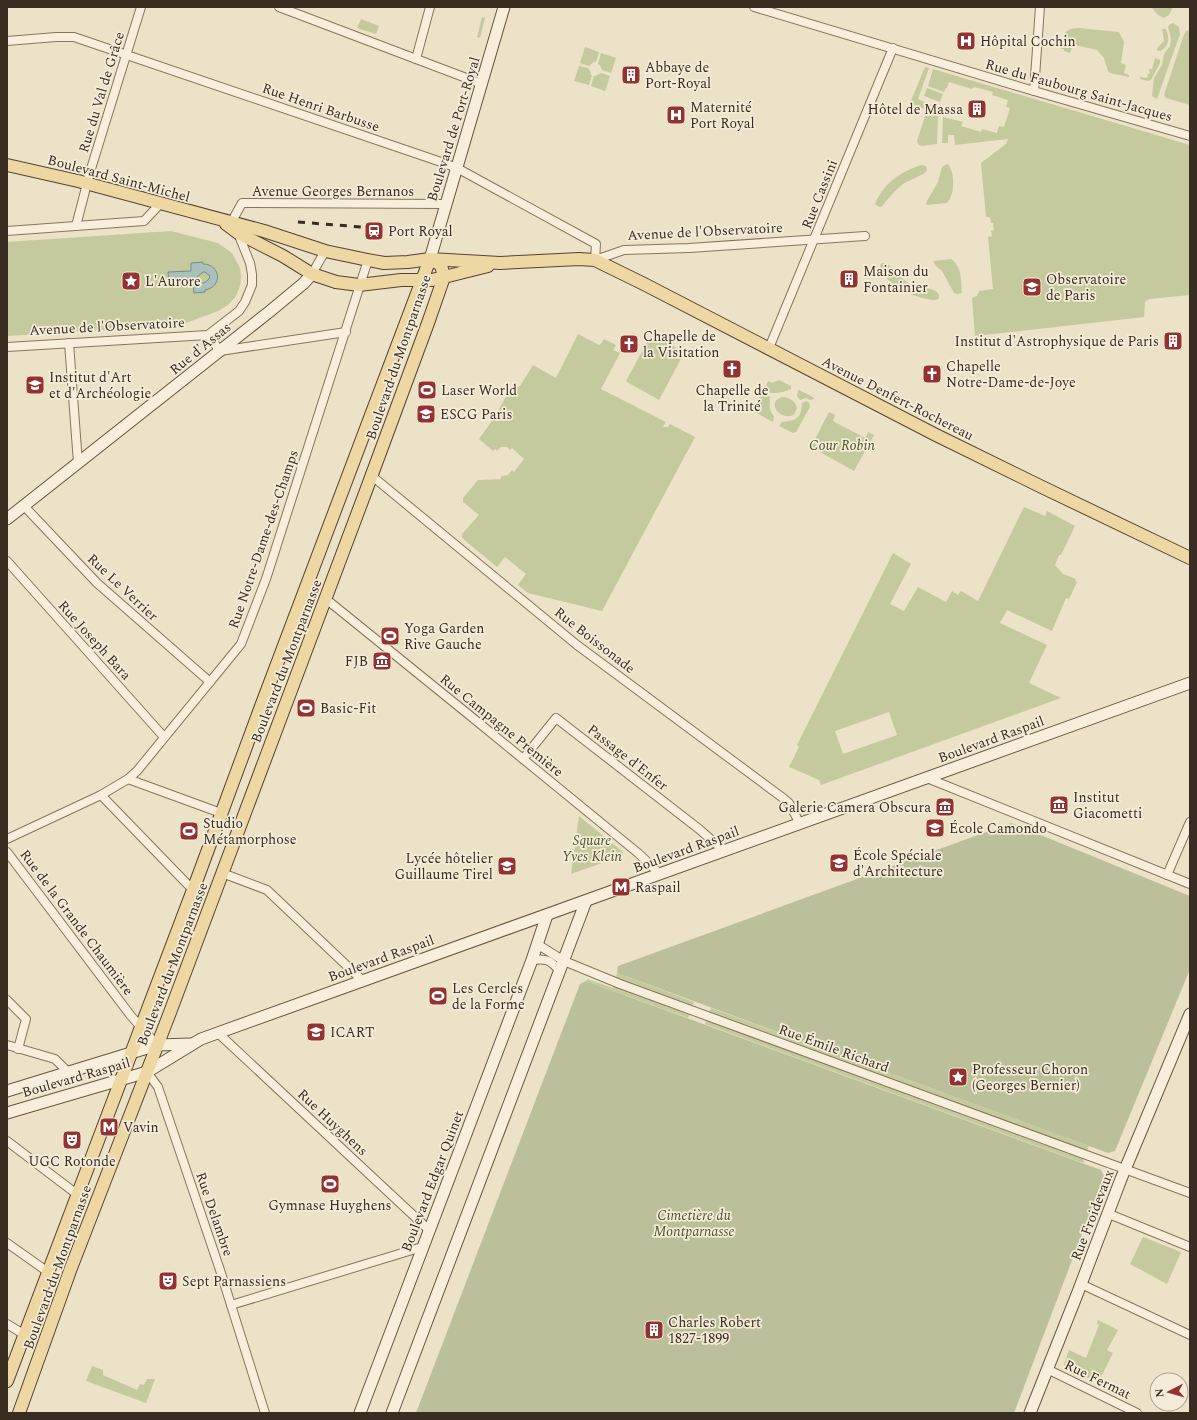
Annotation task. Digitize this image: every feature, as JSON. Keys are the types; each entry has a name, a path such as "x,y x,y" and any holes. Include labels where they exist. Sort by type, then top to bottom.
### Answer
{"main road":[{"name":"Boulevard de Port-Royal","path":"430,260 504,7"},
{"name":"Boulevard Saint-Michel","path":"7,165 87,184 160,204 231,226"},
{"name":"Avenue de l'Observatoire","path":"231,226 325,251 384,262 430,260 500,263 579,259 595,260"},
{"name":"Avenue de l'Observatoire","path":"231,226 312,274 336,282 359,285 401,280 422,281 500,263"},
{"name":"Boulevard du Montparnasse","path":"7,1381 430,260 441,265 444,277 428,323 326,599 147,1072 71,1268 19,1413"},
{"name":"Avenue Denfert-Rochereau","path":"595,260 969,451 1190,558"},
{"name":"Rue d'Assas","path":"7,519 300,287 312,274"},
{"name":"Boulevard Raspail","path":"7,1113 147,1072 193,1044 218,1033 1190,683"},
{"path":"392,1413 586,901"},
{"name":"Boulevard Edgar Quinet","path":"360,1413 532,960 547,915"},
{"name":"Rue Froidevaux","path":"1030,1413 1125,1169 1190,1014"},
{"name":"Boulevard Raspail","path":"7,1091 157,1045 193,1044"}],"street":[{"name":"Rue du Val de Grâce","path":"76,226 87,184 141,7"},
{"path":"278,7 482,84"},
{"path":"416,60 430,7"},
{"name":"Rue du Faubourg Saint-Jacques","path":"754,7 1190,136"},
{"path":"1034,91 1040,7"},
{"name":"Rue Henri Barbusse","path":"7,41 74,37 458,168 596,244 595,260"},
{"name":"Rue Cassini","path":"769,348 815,240 893,48"},
{"path":"7,231 144,221 160,204"},
{"name":"Avenue Georges Bernanos","path":"231,226 242,204 446,204"},
{"path":"231,226 250,263 252,285 245,302 239,310 208,335 220,351 346,332"},
{"name":"Avenue de l'Observatoire","path":"595,260 624,250 689,248 865,236"},
{"name":"Rue d'Assas","path":"312,274 325,251"},
{"name":"Rue Notre-Dame-des-Champs","path":"7,839 101,795 128,779 137,771 241,644 266,579 368,260"},
{"name":"Avenue de l'Observatoire","path":"7,347 208,335"},
{"path":"69,343 78,463"},
{"name":"Rue Boissonade","path":"372,476 577,645 784,798 789,803 800,824"},
{"name":"Rue Le Verrier","path":"24,506 97,583 210,682"},
{"name":"Rue Joseph Bara","path":"7,561 164,737"},
{"name":"Rue Campagne Première","path":"326,599 638,853 660,874"},
{"name":"Passage d'Enfer","path":"523,759 556,718 699,829 724,851"},
{"path":"927,778 1190,884"},
{"path":"128,779 222,813"},
{"path":"101,795 193,890"},
{"path":"1167,875 1190,822"},
{"name":"Rue de la Grande Chaumière","path":"7,852 140,1028"},
{"path":"222,873 267,890 363,981"},
{"name":"Rue Émile Richard","path":"538,944 562,966 620,984 1190,1193"},
{"path":"532,960 544,959 562,966"},
{"path":"7,1000 26,1019 18,1048"},
{"path":"140,1028 157,1045"},
{"name":"Rue Huyghens","path":"218,1033 429,1230"},
{"path":"7,1045 54,1059 69,1072"},
{"name":"Rue Delambre","path":"147,1072 158,1087 231,1305 265,1413"},
{"path":"7,1141 78,1195"},
{"path":"1108,1214 1190,1247"},
{"path":"7,1243 48,1272"},
{"path":"231,1305 422,1247"},
{"path":"1081,1284 1190,1335"},
{"path":"7,1324 25,1335"},
{"name":"Rue Fermat","path":"1047,1369 1123,1410 1137,1413"}],"green space":[{"path":"1151,7 1173,7 1169,15 1164,18 1158,15"},
{"path":"482,17 485,18 480,38 477,37"},
{"path":"361,19 379,26 376,34 357,28"},
{"path":"1173,23 1179,27 1180,34 1157,99 1152,96 1154,78 1162,65 1164,54 1170,46 1171,39 1168,27"},
{"path":"1078,28 1119,32 1124,42 1121,63 1126,65 1124,73 1129,75 1129,77 1110,73 1104,58 1097,50 1075,45 1072,47 1070,53 1064,51 1064,49 1061,49 1063,36 1066,31"},
{"path":"1162,29 1166,29 1168,42 1167,45 1160,51 1157,50 1157,48 1164,41"},
{"path":"1189,30 1190,105 1166,98 1164,95 1183,37 1186,31"},
{"path":"585,47 599,52 596,62 589,66 580,63"},
{"path":"601,53 616,58 611,73 602,70 598,64"},
{"path":"1155,58 1160,60 1160,63 1151,80 1148,81 1140,79 1140,77 1147,78 1148,74 1150,73 1149,69 1152,69"},
{"path":"579,66 588,68 591,73 590,74 592,75 589,85 574,81"},
{"path":"925,67 929,68 918,99 940,109 938,114 937,144 922,146 919,145 917,141 927,110 910,103"},
{"path":"933,69 1190,145 1190,295 1149,299 1145,302 1144,317 975,336 972,298 977,296 979,291 993,289 988,237 992,236 991,231 994,230 990,217 986,217 981,163 1006,144 1008,139 955,145 954,135 948,135 948,143 942,143 943,117 963,122 961,126 981,132 982,129 997,133 999,126 1004,127 1010,108 1006,107 1008,100 992,95 993,92 974,87 972,89 949,82 944,92 928,86"},
{"path":"601,73 610,76 605,91 591,86 594,76"},
{"path":"927,88 943,94 940,102 924,96"},
{"path":"947,164 951,169 953,179 953,190 950,199 947,203 926,205 938,182 942,167"},
{"path":"922,165 926,166 927,170 925,173 903,184 882,206 880,207 875,204 888,184 900,174"},
{"path":"171,231 218,243 232,253 240,268 241,277 240,286 236,296 228,305 218,311 178,326 7,336 7,242"},
{"path":"951,259 955,262 959,270 962,293 954,293 942,271 933,261"},
{"path":"882,263 888,265 910,284 937,292 939,298 933,300 920,297 898,288 882,272 880,265"},
{"path":"578,334 599,345 604,339 616,345 613,350 620,353 601,389 666,422 663,427 668,427 670,424 695,437 602,611 528,593 518,585 526,574 505,557 497,567 462,538 462,534 479,515 463,502 463,498 478,480 501,479 501,476 508,475 512,470 514,472 524,459 512,448 510,450 507,447 501,447 497,451 495,449 493,451 479,439 494,418 513,384 518,387 520,386 533,365 556,378"},
{"path":"651,335 683,351 684,353 659,400 626,381"},
{"path":"779,380 791,386 791,389 778,393 765,392 768,381 772,383"},
{"path":"798,390 813,397 814,399 811,400 806,398 800,400 797,396"},
{"path":"764,393 770,397 770,409 774,417 773,422 753,411 760,396"},
{"path":"782,397 790,399 795,403 797,408 794,415 784,415 776,410 775,403 777,399"},
{"path":"807,401 810,407 796,432 793,433 779,426 782,422 797,418 801,412 802,403"},
{"name":"Cour Robin","path":"829,412 835,415 833,421 865,438 868,432 874,435 854,471 811,447"},
{"path":"1024,507 1045,516 1047,511 1075,526 1055,565 1063,574 1076,579 1075,581 1077,582 1069,599 1066,598 1052,631 1007,610 1000,623 1047,645 1029,683 1061,698 821,785 819,780 789,767 799,747 797,745 893,553 911,564 890,604 904,611 918,587 946,602 952,591 958,595 961,591 978,601","holes":["889,712 897,735 843,754 835,731"]},
{"name":"Square Yves Klein","path":"579,816 623,852 622,856 571,874"},
{"path":"1011,823 1190,896 1190,969 1115,1151 1108,1153 617,973 618,966"},
{"path":"617,973 694,1002 693,1006 616,978"},
{"path":"587,979 613,988 614,985 690,1014 688,1018 586,981"},
{"name":"Cimetière du Montparnasse","path":"586,981 1101,1170 1104,1176 1014,1413 416,1413 580,984"},
{"path":"711,1008 1089,1146 1087,1151 709,1012"},
{"path":"707,1019 1085,1158 1083,1163 705,1024"},
{"path":"1143,1237 1181,1252 1167,1284 1130,1264"},
{"path":"1098,1320 1118,1330 1107,1350 1113,1353 1098,1383 1067,1368 1064,1365 1069,1350 1086,1358 1099,1325 1097,1324"},
{"path":"92,1366 103,1370 103,1375 137,1390 140,1384 144,1385 147,1379 155,1379 146,1403 86,1381"}],"water":[{"path":"203,262 203,264 209,265 213,268 218,276 215,285 205,290 205,292 194,293 193,285 169,287 168,272 191,271 191,263","holes":["205,272 210,276 209,279 202,283 197,277"]}],"railway":[{"path":"298,222 374,228"}],"place":[{"name":"Hôpital Cochin","path":"966,41"},
{"name":"Abbaye de Port-Royal","path":"631,75"},
{"name":"Hôtel de Massa","path":"977,109"},
{"name":"Maternité Port Royal","path":"676,115"},
{"name":"Port Royal","path":"374,231"},
{"name":"Maison du Fontainier","path":"849,279"},
{"name":"L'Aurore","path":"131,281"},
{"name":"Observatoire de Paris","path":"1032,287"},
{"name":"Institut d'Astrophysique de Paris","path":"1173,341"},
{"name":"Chapelle de la Visitation","path":"629,344"},
{"name":"Chapelle de la Trinité","path":"732,369"},
{"name":"Chapelle Notre-Dame-de-Joye","path":"932,374"},
{"name":"Institut d'Art et d'Archéologie","path":"35,385"},
{"name":"Laser World","path":"427,390"},
{"name":"ESCG Paris","path":"426,414"},
{"name":"Yoga Garden Rive Gauche","path":"390,636"},
{"name":"FJB","path":"382,661"},
{"name":"Basic-Fit","path":"306,708"},
{"name":"Institut Giacometti","path":"1059,805"},
{"name":"Galerie Camera Obscura","path":"945,807"},
{"name":"École Camondo","path":"935,828"},
{"name":"Studio Métamorphose","path":"189,831"},
{"name":"École Spéciale d'Architecture","path":"839,863"},
{"name":"Lycée hôtelier Guillaume Tirel","path":"507,866"},
{"name":"Raspail","path":"621,887"},
{"name":"Les Cercles de la Forme","path":"438,996"},
{"name":"ICART","path":"316,1032"},
{"name":"Professeur Choron (Georges Bernier)","path":"958,1077"},
{"name":"Vavin","path":"109,1127"},
{"name":"UGC Rotonde","path":"72,1140"},
{"name":"Gymnase Huyghens","path":"330,1184"},
{"name":"Sept Parnassiens","path":"168,1281"},
{"name":"Charles Robert 1827-1899","path":"654,1330"}]}
